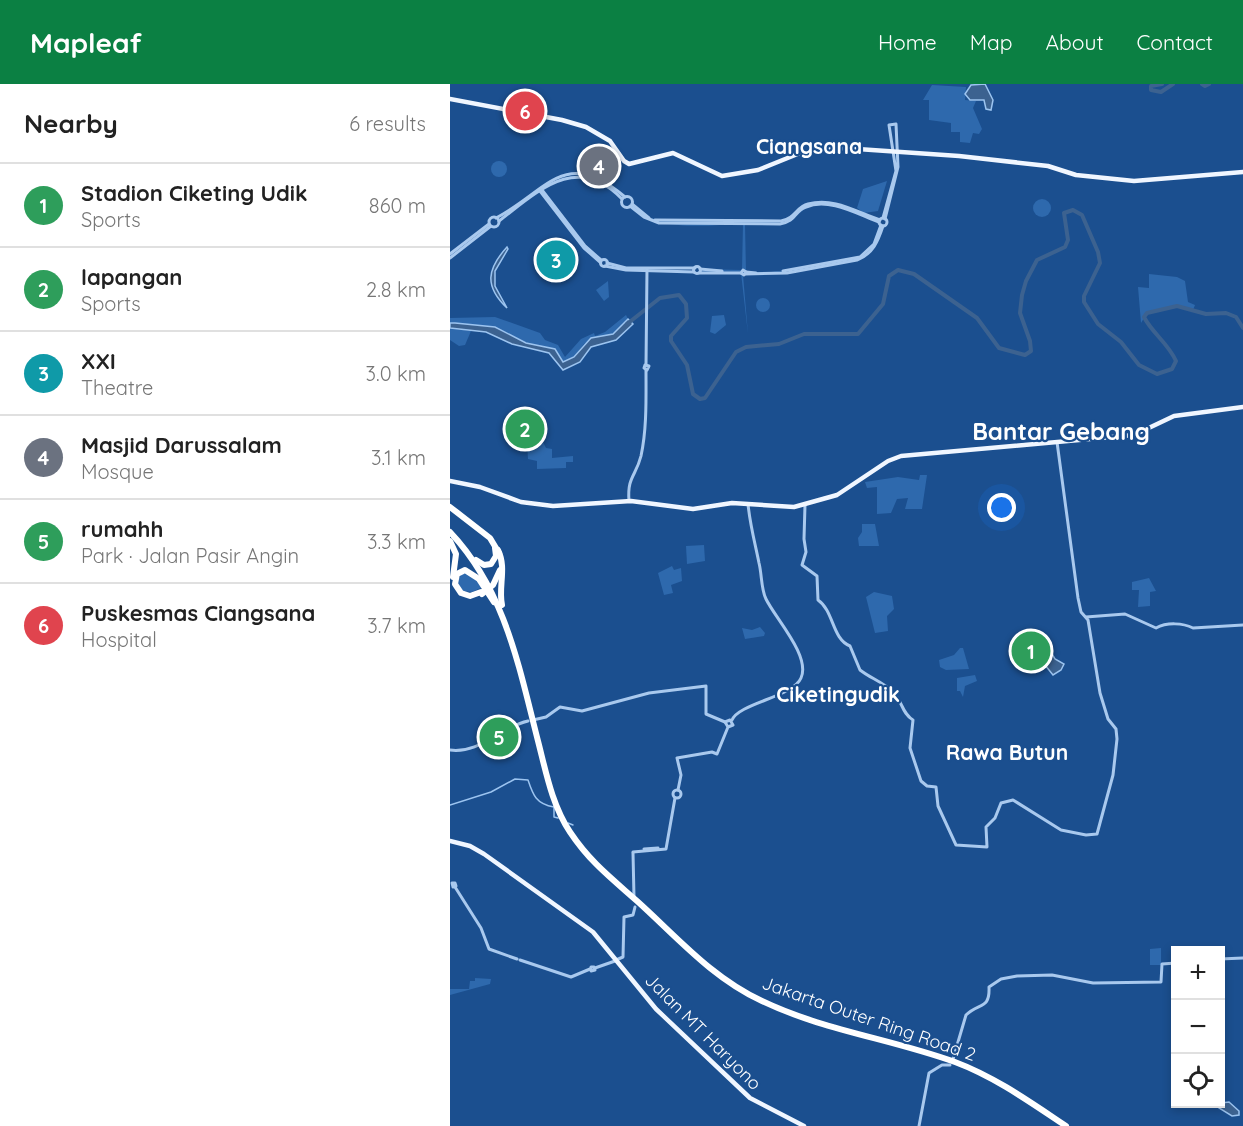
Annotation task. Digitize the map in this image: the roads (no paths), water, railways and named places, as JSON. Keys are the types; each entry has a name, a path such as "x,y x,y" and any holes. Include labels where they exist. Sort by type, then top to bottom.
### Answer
{"highway":[{"path":"450,508 492,543 498,555 499,570"},
{"path":"450,508 487,535 498,550 502,561 500,588 512,644"},
{"path":"452,537 488,564 496,556 492,543"},
{"path":"452,537 456,554 453,580 455,588 465,597 481,593"},
{"name":"Jakarta Outer Ring Road 2","path":"452,537 471,562 497,608 549,793 568,833 596,870 693,958 739,993 778,1011 954,1065 1002,1087 1061,1126"},
{"name":"Jakarta Outer Ring Road 2","path":"452,537 474,560 491,590 512,644 551,792 569,830 601,872 717,975 762,1002 956,1062 1003,1085 1066,1126"},
{"path":"497,608 475,574 465,570 455,576 455,584 461,593 470,596 481,593 493,585 499,570 498,550"}],"main road":[{"path":"450,99 562,120 586,127 609,141 624,161 629,164 673,153 722,176 758,170 801,153 843,148 1048,166 1076,175 1136,182 1243,172"},
{"path":"450,480 528,503 554,506 629,501 693,509 723,504 805,505 841,494 888,461 901,456 1134,435 1174,416 1243,407"},
{"name":"Jalan MT Haryono","path":"450,841 470,846 492,859 586,926 603,941 657,1009 746,1095 771,1111 804,1126"}],"street":[{"path":"578,238 541,190 554,209 578,238 601,261 601,266 606,264 647,270 784,271 860,257 873,244 894,181 897,152 895,135 897,125 889,125 897,152"},
{"path":"497,220 536,188 553,178 571,176 599,179 623,198 624,206 631,205 647,217 658,221 769,222 792,220 801,207 809,203 848,208 882,222"},
{"path":"497,220 545,186 571,176 592,180 610,188 623,198 631,198 631,205"},
{"path":"450,256 490,225 491,218 497,220"},
{"path":"450,256 490,225 497,226 497,220"},
{"path":"629,501 628,484 640,460 646,370 649,367 646,365 647,270"},
{"path":"805,505 806,552 802,564 817,576 818,599 827,607 841,641 850,646 860,670 893,692 909,717 914,720 910,748 921,781 927,786 936,787 938,806 956,845 987,847 986,827 995,818 1001,803 1013,800 1061,830 1086,835 1099,833 1113,775 1116,730 1108,719 1100,693 1086,617 1081,612 1057,441"},
{"path":"634,898 633,851 666,848 675,798 673,792 678,790 681,775 677,758 712,752 717,754 728,727 732,726 736,713 770,698 800,680 801,665 796,650 765,598 748,504"},
{"path":"1086,617 1126,614 1156,628 1164,624 1186,625 1193,628 1243,625"},
{"path":"534,720 546,717 559,707 582,711 649,693 707,686 706,714 726,722 732,720"},
{"path":"450,750 470,749 495,737 507,728 528,721"},
{"path":"726,722 728,727"},
{"path":"452,884 481,928 489,948 570,977 623,957 624,917 633,915 635,906"},
{"path":"1225,959 1243,958"},
{"path":"953,1059 966,1015 985,1004 989,997 989,987 1001,979 1054,975 1093,983 1161,982 1162,964 1171,963"},
{"path":"919,1126 929,1073 942,1065 950,1065"}],"waterway":[{"path":"1162,84 1151,86 1151,90 1161,92 1173,84"},
{"path":"1202,84 1205,86 1209,84"},
{"path":"627,324 660,298 679,295 686,304 687,318 671,336 671,341 687,365 693,394 700,399 705,398 736,352 746,347 779,344 804,334 858,334 883,304 889,276 898,270 914,274 977,318 999,348 1025,355 1031,351 1030,341 1020,313 1026,281 1037,260 1065,247 1068,240 1064,213 1073,210 1082,215 1098,252 1100,263 1084,296 1084,302 1098,324 1121,342 1139,365 1157,374 1172,369 1176,361 1147,323 1144,317 1147,313 1177,306 1206,314 1226,313 1236,317 1243,328"},
{"path":"450,805 491,792 515,779 528,780 536,798 543,804 554,807 554,817 558,818"},
{"path":"568,823 573,825"}],"place":[{"name":"Puskesmas Ciangsana","path":"525,111"},
{"name":"Masjid Darussalam","path":"599,166"},
{"name":"XXI","path":"556,260"},
{"name":"lapangan","path":"525,429"},
{"name":"Stadion Ciketing Udik","path":"1031,651"},
{"name":"rumahh","path":"499,737"}],"district":[{"name":"Ciangsana","path":"809,147"},
{"name":"Bantar Gebang","path":"1061,432"},
{"name":"Ciketingudik","path":"838,695"},
{"name":"Rawa Butun","path":"1007,753"}]}
